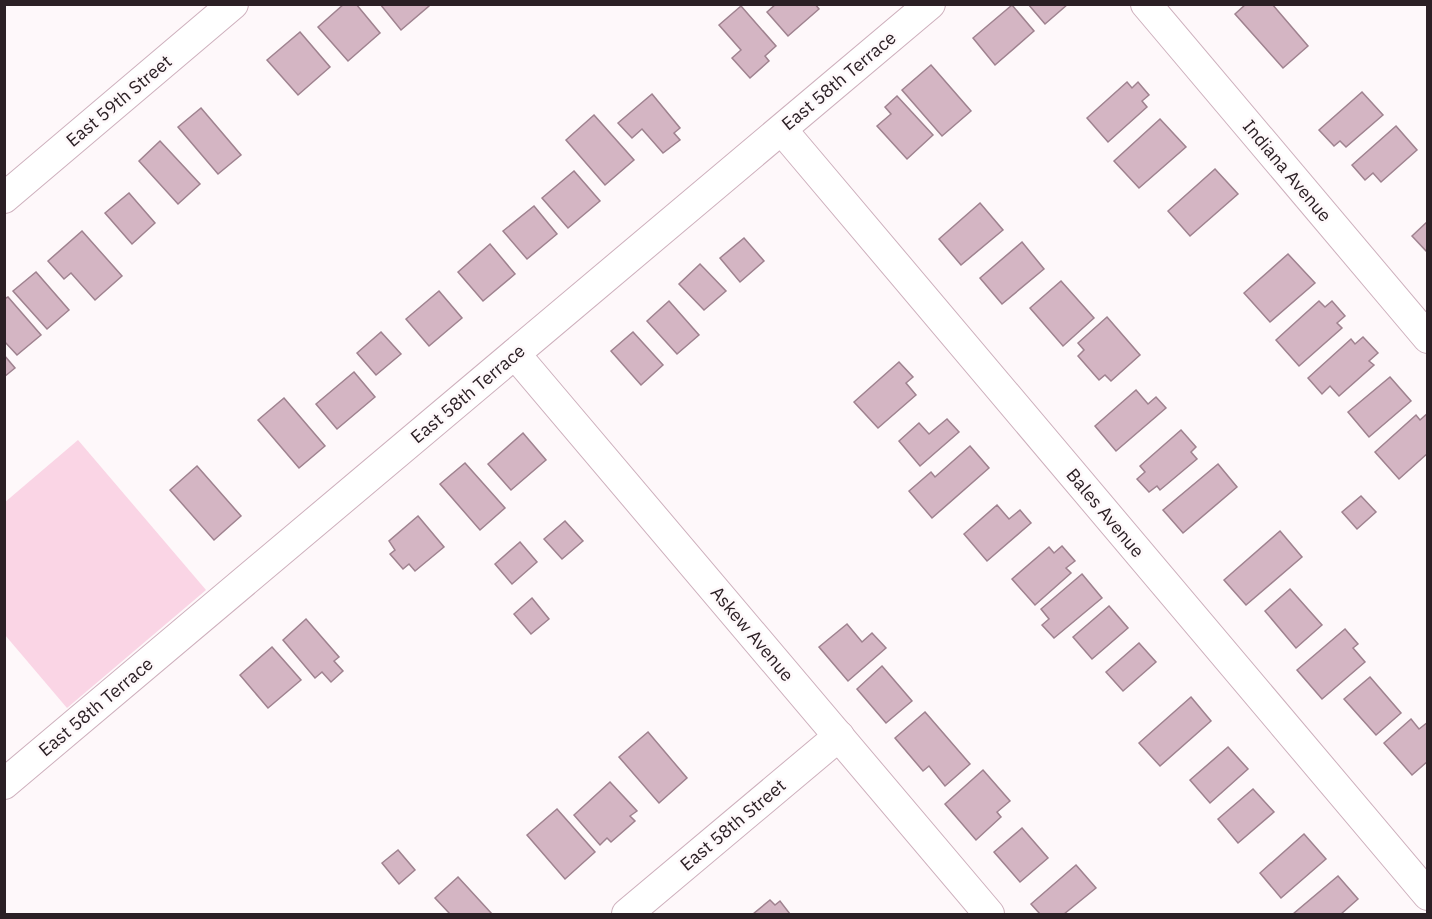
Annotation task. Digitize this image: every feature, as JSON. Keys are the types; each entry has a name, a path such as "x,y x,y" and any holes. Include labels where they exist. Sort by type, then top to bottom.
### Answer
{"street":[{"name":"East 59th Street","path":"4,198 233,4"},
{"name":"East 58th Terrace","path":"4,784 930,4"},
{"name":"Indiana Avenue","path":"1146,4 1428,338"},
{"name":"Bales Avenue","path":"782,130 1428,895"},
{"name":"Askew Avenue","path":"515,354 989,915"},
{"name":"East 58th Street","path":"627,915 839,736"},
{"path":"1412,915 1428,901"}],"shaded area":[{"path":"78,440 206,590 67,708 5,635 4,503"}],"building":[{"path":"344,4 356,4 380,33 348,61 318,27"},
{"path":"380,4 428,4 429,6 401,30"},
{"path":"776,4 815,4 819,9 788,36 767,12"},
{"path":"1028,4 1068,4 1045,24"},
{"path":"1246,4 1272,4 1308,46 1283,68 1235,14"},
{"path":"1012,5 1034,31 995,65 973,38"},
{"path":"741,6 776,46 765,56 769,61 750,78 732,58 741,50 719,25"},
{"path":"300,32 330,67 298,95 267,60"},
{"path":"931,65 971,111 942,136 902,90"},
{"path":"1127,82 1132,88 1138,82 1149,95 1142,101 1147,107 1108,142 1087,118"},
{"path":"1362,92 1383,115 1346,147 1340,141 1334,146 1319,130"},
{"path":"652,94 680,128 674,133 680,140 663,153 642,129 632,138 618,123"},
{"path":"897,96 933,135 907,159 877,126 891,114 885,107"},
{"path":"201,108 241,155 218,174 178,127"},
{"path":"594,115 634,160 605,185 566,140"},
{"path":"1160,119 1186,147 1139,188 1114,161"},
{"path":"1396,126 1417,150 1381,182 1373,173 1365,180 1352,165"},
{"path":"160,141 200,184 178,204 139,161"},
{"path":"1215,169 1238,194 1190,236 1168,211"},
{"path":"574,171 600,201 568,228 542,198"},
{"path":"129,193 155,223 132,244 105,213"},
{"path":"980,203 1003,230 961,265 939,239"},
{"path":"534,206 557,234 527,259 503,231"},
{"path":"1428,221 1428,253 1412,236"},
{"path":"82,231 122,276 95,300 71,273 64,279 48,261"},
{"path":"744,238 764,261 740,282 720,258"},
{"path":"1022,242 1044,269 1002,304 980,278"},
{"path":"490,244 515,274 483,301 458,272"},
{"path":"1288,254 1315,283 1270,322 1244,293"},
{"path":"700,264 726,291 704,310 679,284"},
{"path":"36,272 69,310 47,329 13,291"},
{"path":"1061,281 1094,318 1063,346 1030,308"},
{"path":"439,291 462,318 429,346 406,319"},
{"path":"8,297 41,335 17,355 4,341 4,299"},
{"path":"669,301 699,335 677,354 647,321"},
{"path":"1319,301 1325,307 1332,301 1345,316 1337,323 1342,328 1299,366 1276,340"},
{"path":"1107,317 1140,355 1111,381 1105,375 1099,380 1078,356 1084,350 1078,343"},
{"path":"381,332 401,354 376,375 357,353"},
{"path":"633,332 663,365 641,385 611,351"},
{"path":"1363,337 1378,353 1369,361 1374,365 1339,396 1330,386 1322,394 1308,378 1351,339 1355,344"},
{"path":"4,355 15,368 4,377"},
{"path":"899,362 913,377 906,383 916,395 878,428 854,402"},
{"path":"354,372 375,397 337,429 316,404"},
{"path":"1390,377 1411,401 1369,437 1348,412"},
{"path":"1136,390 1148,404 1156,397 1166,408 1116,451 1095,426"},
{"path":"284,398 325,446 299,468 258,420"},
{"path":"1428,413 1428,453 1399,479 1375,452 1416,415 1420,420"},
{"path":"947,419 959,432 920,466 899,441 919,423 929,434"},
{"path":"1181,430 1196,447 1191,452 1197,459 1160,490 1157,486 1149,492 1137,479 1145,472 1140,466"},
{"path":"523,433 546,460 511,490 488,464"},
{"path":"970,446 989,468 932,518 909,491 931,472 935,477"},
{"path":"465,463 505,508 480,530 440,484"},
{"path":"1218,464 1237,487 1183,533 1163,510"},
{"path":"197,466 241,516 214,540 170,490"},
{"path":"1361,496 1376,512 1357,529 1342,512"},
{"path":"997,505 1009,519 1020,510 1031,523 987,561 964,534"},
{"path":"418,516 444,547 415,571 409,564 403,569 390,554 395,550 389,541"},
{"path":"565,521 583,541 562,559 544,539"},
{"path":"1280,531 1302,557 1246,605 1224,580"},
{"path":"520,542 537,562 512,584 495,564"},
{"path":"1062,546 1075,561 1066,568 1071,573 1035,605 1012,579 1049,547 1054,553"},
{"path":"1082,574 1102,598 1054,638 1042,625 1049,619 1041,609"},
{"path":"1290,589 1322,625 1296,648 1265,611"},
{"path":"532,598 549,619 531,634 514,614"},
{"path":"1109,606 1128,628 1092,659 1073,637"},
{"path":"306,619 339,657 334,661 343,671 331,682 322,672 315,678 283,640"},
{"path":"847,624 862,642 872,633 886,648 848,681 819,647"},
{"path":"1345,629 1358,644 1353,648 1365,662 1322,699 1297,670"},
{"path":"1139,643 1156,662 1123,691 1106,672"},
{"path":"272,647 301,680 268,708 240,675"},
{"path":"882,666 912,701 886,723 857,689"},
{"path":"1370,677 1401,713 1376,735 1344,699"},
{"path":"1191,697 1211,721 1160,766 1139,743"},
{"path":"925,712 970,764 945,786 929,766 923,771 895,738"},
{"path":"1411,719 1419,729 1428,722 1428,761 1412,775 1384,743"},
{"path":"648,732 687,778 659,803 619,757"},
{"path":"1228,747 1248,769 1210,803 1190,780"},
{"path":"983,770 1010,801 997,812 1001,817 976,840 945,804"},
{"path":"610,782 637,811 630,816 635,821 611,842 607,838 600,845 574,815"},
{"path":"1253,789 1274,812 1238,843 1218,819"},
{"path":"557,809 595,852 565,879 527,835"},
{"path":"1022,828 1048,858 1020,882 994,852"},
{"path":"1304,834 1326,859 1281,898 1260,873"},
{"path":"398,850 415,870 399,884 382,863"},
{"path":"1076,865 1096,888 1064,914 1040,914 1031,904"},
{"path":"1338,876 1358,899 1341,914 1293,914"},
{"path":"458,877 492,914 450,914 435,898"},
{"path":"770,900 775,905 780,901 790,914 753,914"}]}
